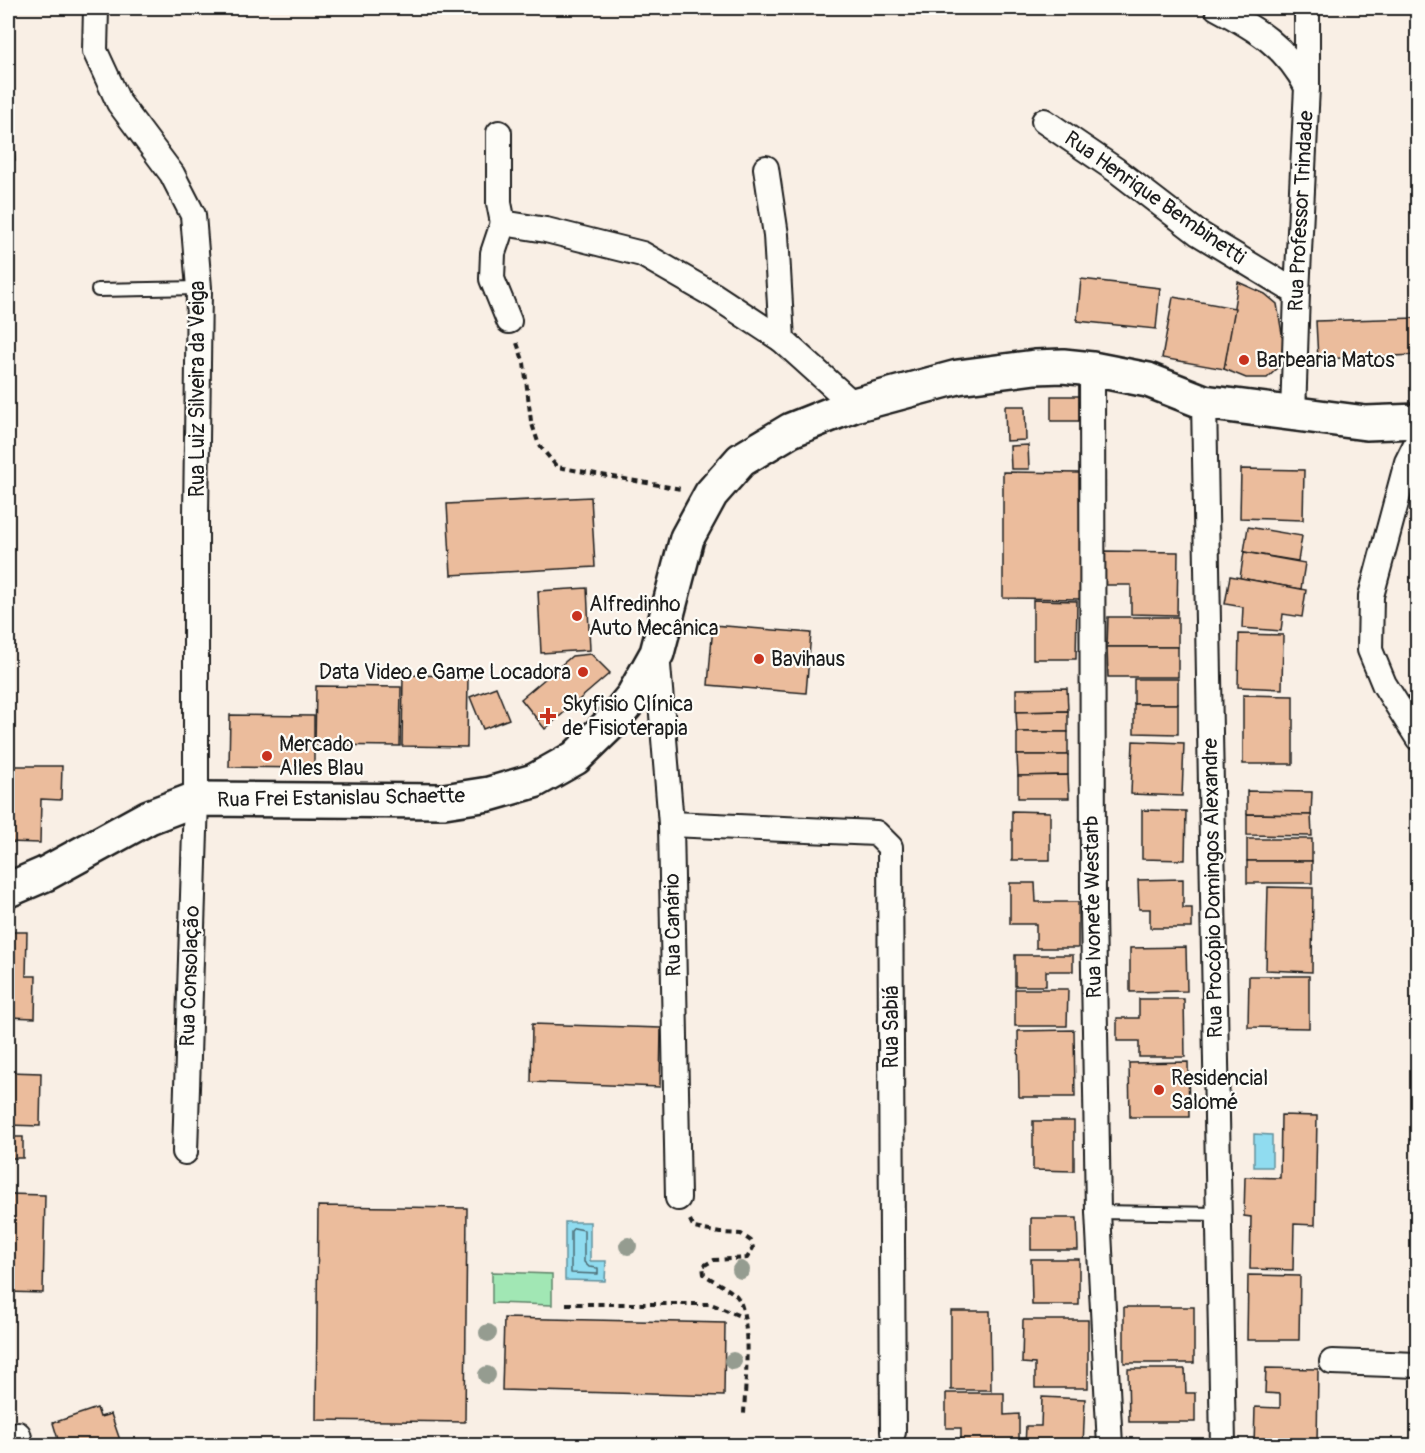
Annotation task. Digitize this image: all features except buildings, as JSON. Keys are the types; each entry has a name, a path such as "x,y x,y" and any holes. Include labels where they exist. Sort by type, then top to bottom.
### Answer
{"main road":[{"name":"Rua Frei Estanislau Schaette","path":"8,890 45,874 149,817 196,799 444,801 489,794 534,782 575,758 610,724 633,696 657,653 687,538 711,494 741,460 791,430 854,405 958,377 1035,367 1063,366 1148,380 1204,402 1366,423 1418,421"}],"street":[{"name":"Rua Luiz Silveira da Veiga","path":"96,8 95,51 119,103 172,174 193,216 199,288 196,799"},
{"path":"1217,8 1257,30 1280,49 1298,69 1307,87"},
{"name":"Rua Professor Trindade","path":"1293,414 1307,87 1307,8"},
{"name":"Rua Henrique Bembinetti","path":"1044,121 1116,170 1198,233 1297,293"},
{"path":"499,133 499,203 503,223 493,253 492,279 509,321"},
{"path":"766,168 776,235 782,340"},
{"path":"503,223 546,230 642,254 715,296 782,340 854,405"},
{"name":"Rua Ivonete Westarb","path":"1092,369 1093,911 1098,1212 1110,1446"},
{"name":"Rua Procópio Domingos Alexandre","path":"1204,402 1223,1446"},
{"path":"1418,440 1407,462 1371,596 1370,650 1384,684 1418,738"},
{"name":"Rua Canário","path":"657,653 671,824 678,1198"},
{"name":"Rua Consolação","path":"185,1152 196,799"},
{"name":"Rua Sabiá","path":"671,824 876,833 890,847 893,1432"},
{"path":"1332,1362 1418,1365"}],"lane":[{"path":"98,290 199,288"},
{"path":"1098,1212 1219,1214"}],"path":[{"path":"509,321 524,363 531,421 539,445 557,467 711,494"},
{"path":"678,1198 694,1228 741,1234 751,1241 753,1248 747,1258 714,1260 703,1266 704,1274 737,1296 746,1318 744,1414"},
{"path":"566,1304 711,1304 746,1318"}],"green space":[{"path":"492,1272 552,1274 552,1305 492,1303"}],"water":[{"path":"1254,1134 1272,1135 1272,1167 1254,1167"},
{"path":"565,1222 590,1222 590,1261 606,1261 605,1281 565,1280"}],"place":[{"name":"Barbearia Matos","path":"1244,360"},
{"name":"Alfredinho Auto Mecânica","path":"577,616"},
{"name":"Bavihaus","path":"759,659"},
{"name":"Data Video e Game Locadora","path":"583,672"},
{"name":"Skyfisio Clínica de Fisioterapia","path":"548,716"},
{"name":"Mercado Alles Blau","path":"267,756"},
{"name":"Residencial Salomé","path":"1159,1090"}]}
